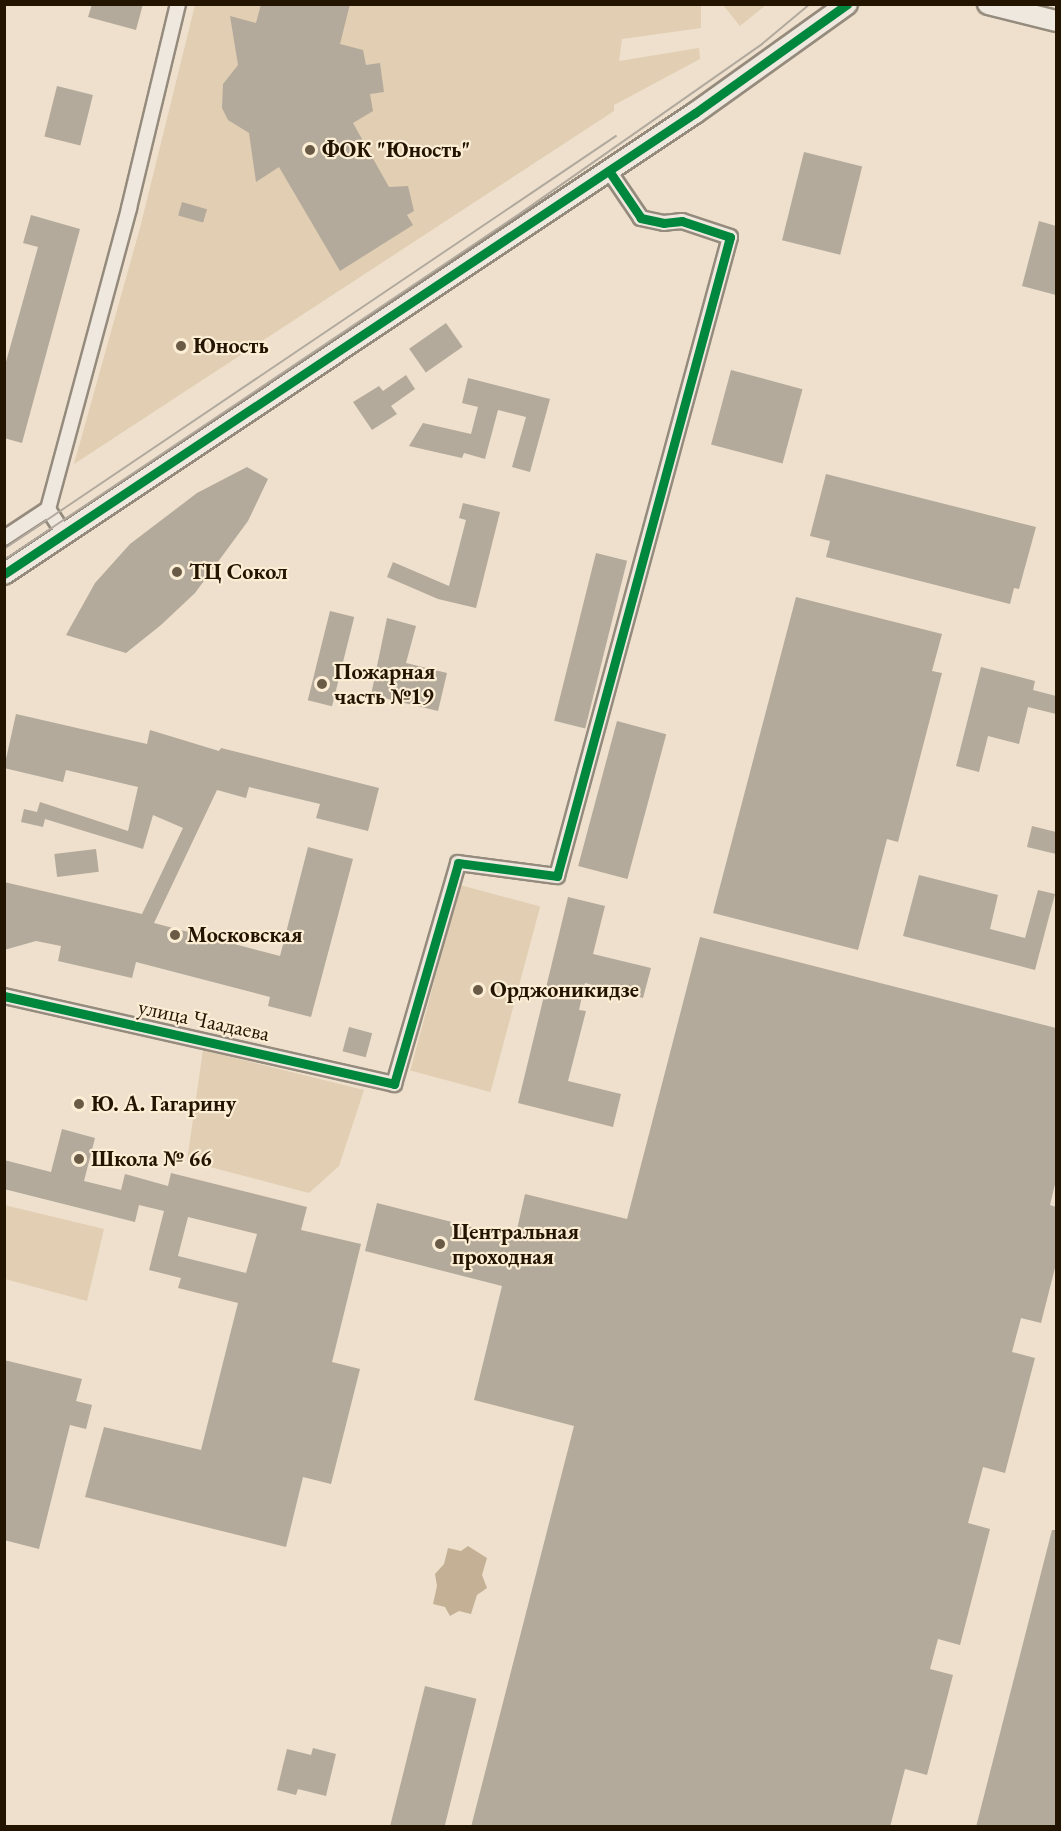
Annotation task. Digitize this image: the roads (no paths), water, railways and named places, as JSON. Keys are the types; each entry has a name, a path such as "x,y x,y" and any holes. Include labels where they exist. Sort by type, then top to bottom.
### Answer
{"street":[{"path":"4,538 48,509 129,208 178,4"},
{"path":"4,574 609,171 847,4"},
{"path":"988,4 1056,21"},
{"name":"улица Чаадаева","path":"4,996 394,1084 458,863 557,876 730,237 682,221 664,223 641,218 609,171"},
{"path":"48,509 65,534"}],"tram line":[{"path":"4,560 521,213 762,44 810,4"},
{"path":"4,549 616,136"}],"place":[{"name":"ФОК \"Юность\"","path":"310,150"},
{"name":"Юность","path":"181,346"},
{"name":"ТЦ Сокол","path":"177,572"},
{"name":"Пожарная часть №19","path":"322,684"},
{"name":"Московская","path":"175,935"},
{"name":"Орджоникидзе","path":"478,990"},
{"name":"Ю. А. Гагарину","path":"79,1104"},
{"name":"Школа № 66","path":"79,1159"},
{"name":"Центральная проходная","path":"440,1244"}]}
